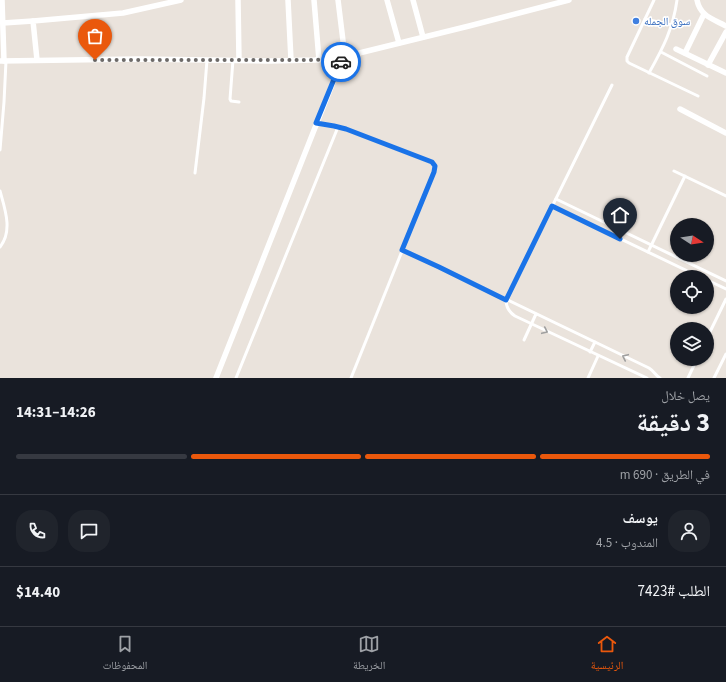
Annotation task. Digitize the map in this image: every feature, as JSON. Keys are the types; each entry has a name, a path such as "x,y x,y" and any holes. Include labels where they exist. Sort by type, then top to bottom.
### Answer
{"street":[{"path":"2,0 3,61 140,59 319,60 344,57 569,0"},
{"path":"3,22 33,21 123,13 181,0"},
{"path":"236,60 238,0"},
{"path":"288,0 290,60"},
{"path":"314,0 319,60"},
{"path":"216,378 316,123 344,57 338,0"},
{"path":"387,0 399,43"},
{"path":"413,0 423,37"},
{"path":"697,0 704,14 726,26"},
{"path":"685,53 704,14"},
{"path":"33,21 37,60"},
{"path":"708,65 726,32"},
{"path":"676,49 726,73"},
{"path":"680,109 726,133"}],"lane":[{"path":"654,0 627,57 627,60 629,63 698,96"},
{"path":"649,72 665,44 672,25 677,0"},
{"path":"645,19 672,25"},
{"path":"661,52 706,76"},
{"path":"195,173 207,60"},
{"path":"236,60 230,99 231,101 240,102"},
{"path":"0,150 4,102 3,61"},
{"path":"612,86 506,300 508,310 511,314 647,378"},
{"path":"316,123 338,127 432,162 435,166 434,172 351,378"},
{"path":"236,378 338,127"},
{"path":"674,171 726,196"},
{"path":"648,252 685,176"},
{"path":"0,192 7,217 6,234 4,242 0,247"},
{"path":"556,199 726,281"},
{"path":"552,206 685,270"},
{"path":"402,250 652,369 658,378"},
{"path":"714,284 726,290"},
{"path":"714,324 726,299"},
{"path":"524,340 536,314"},
{"path":"590,352 595,342"},
{"path":"714,378 726,354"},
{"path":"588,378 598,356"},
{"path":"688,378 694,366"}],"way so far":[{"path":"95,60 315,60 343,57 341,62"}],"place":[{"name":"سوق الجمله","path":"636,21"}],"route":[{"path":"341,62 316,123 346,129 432,162 435,166 434,172 402,250 506,300 552,206 620,239"}]}
